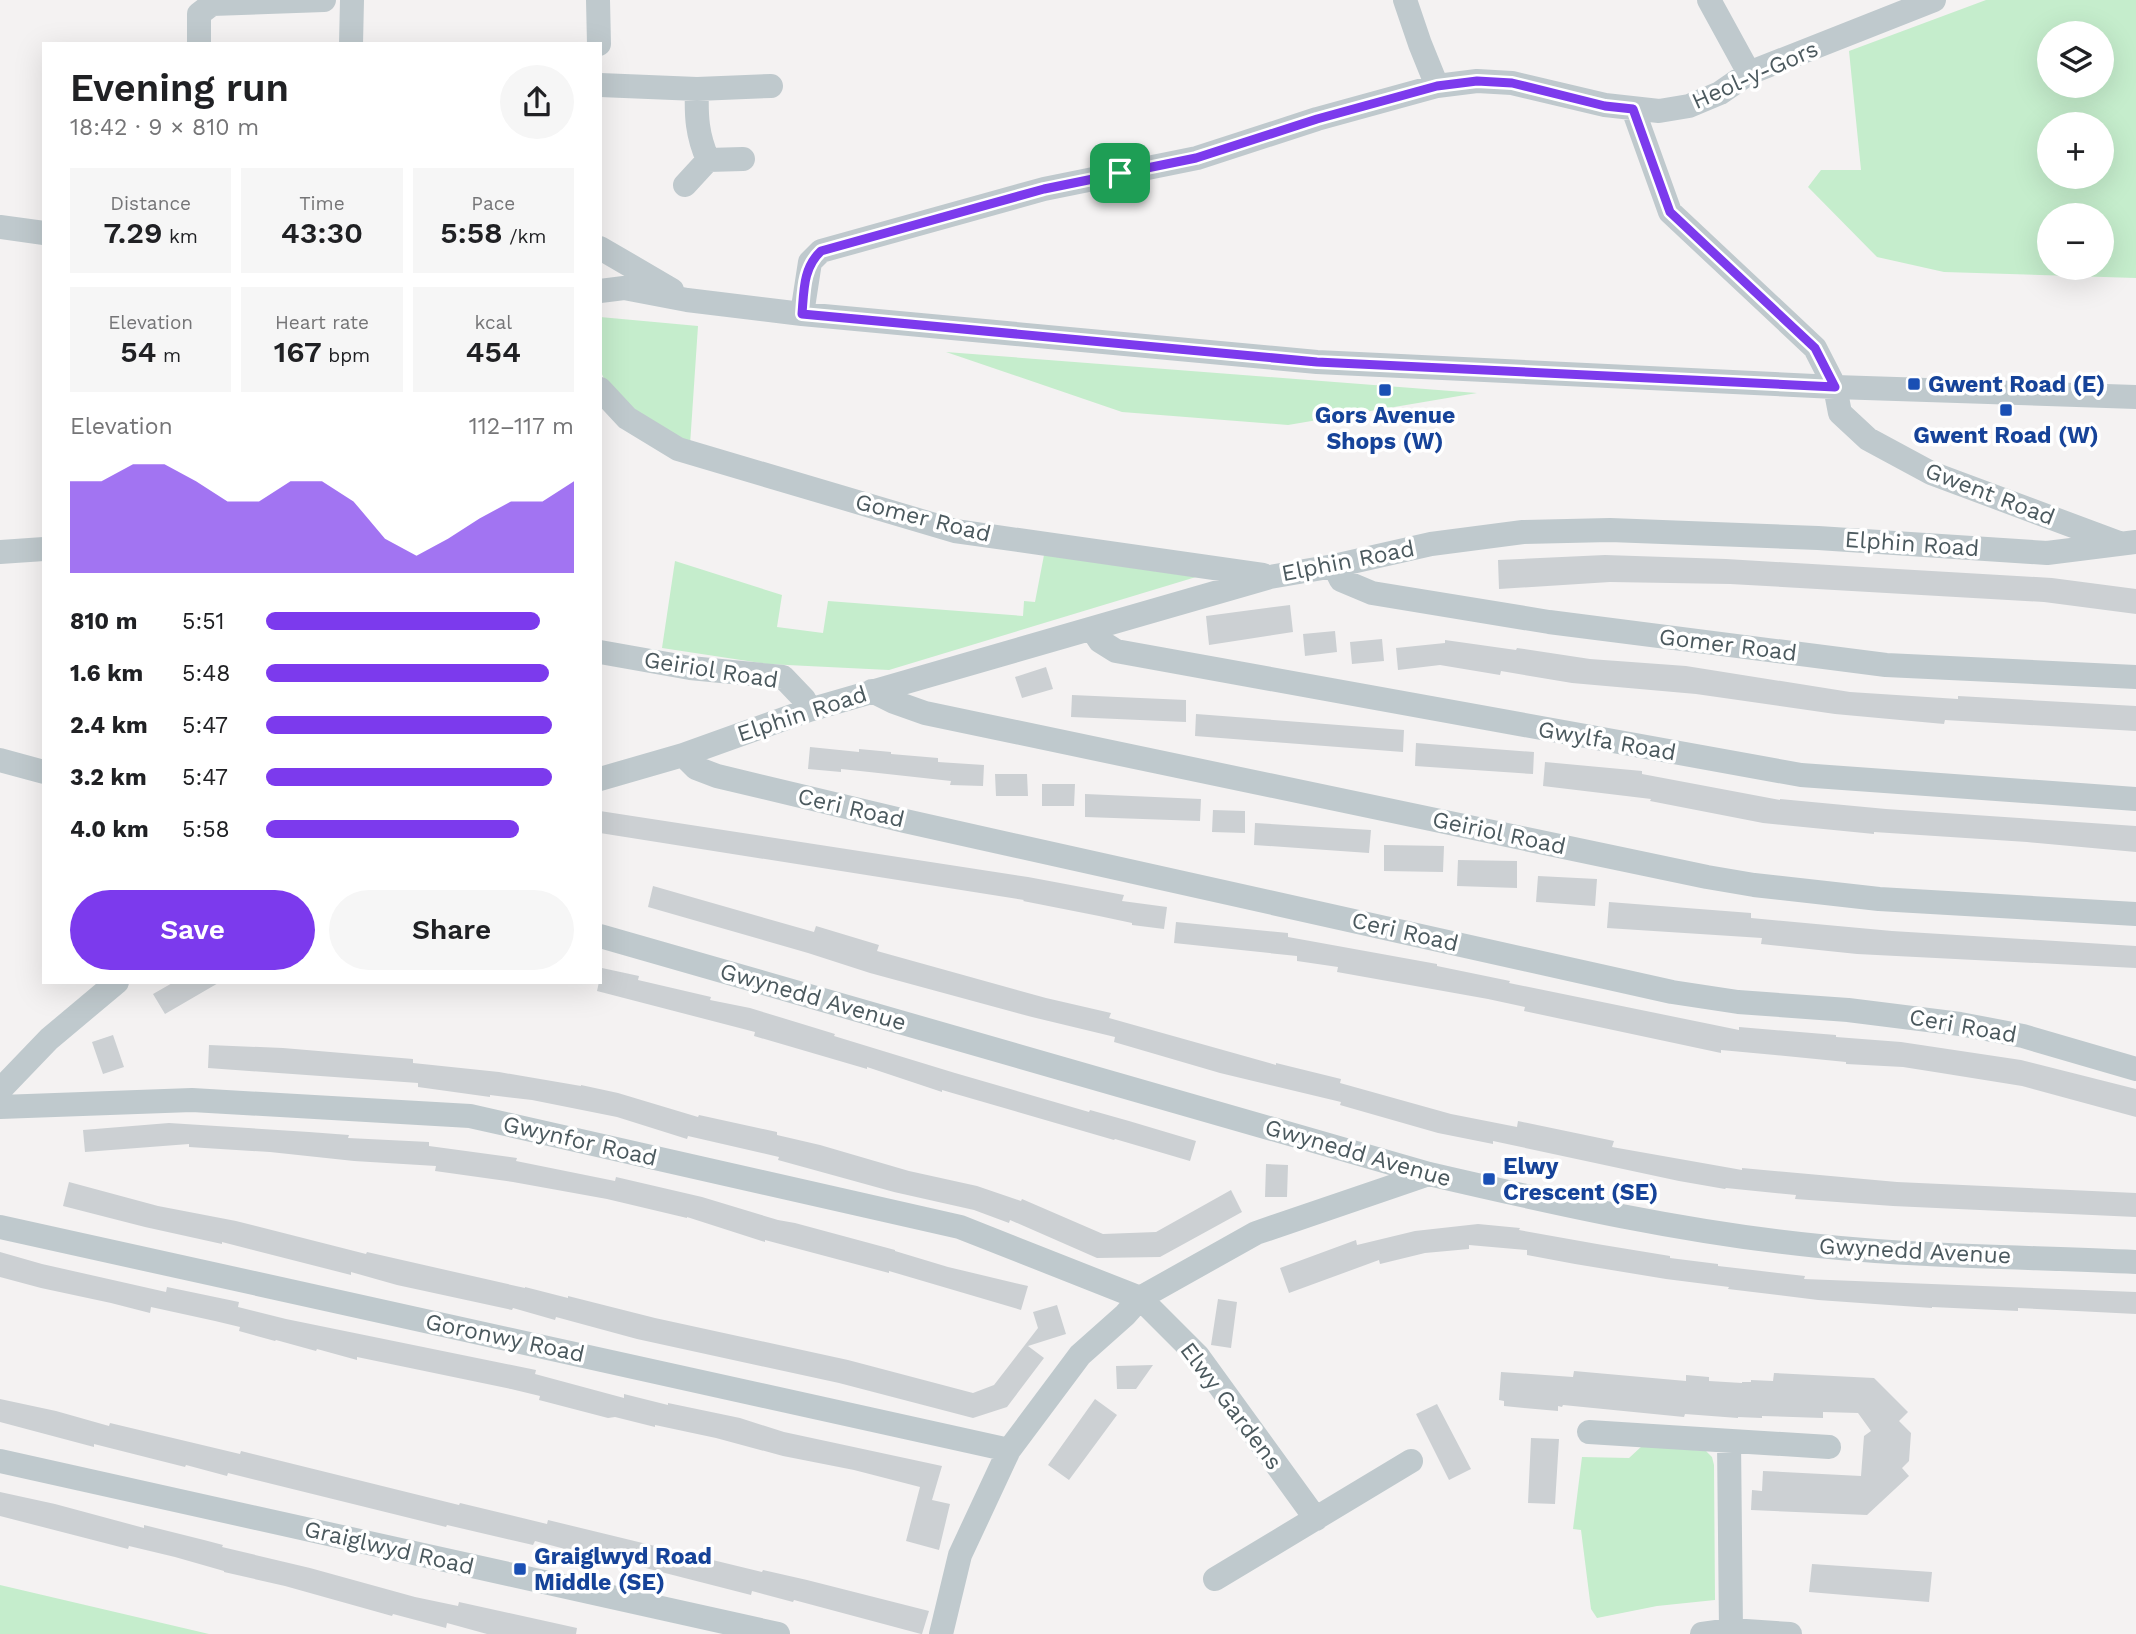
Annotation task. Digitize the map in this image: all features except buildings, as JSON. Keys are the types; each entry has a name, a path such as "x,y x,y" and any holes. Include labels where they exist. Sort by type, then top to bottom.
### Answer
{"street":[{"path":"199,42 199,14 212,2 324,0"},
{"path":"351,42 352,0"},
{"path":"598,0 598,42"},
{"path":"1405,0 1437,86"},
{"path":"1709,0 1749,73"},
{"name":"Heol-y-Gors","path":"802,314 810,262 821,251 1044,189 1196,158 1317,119 1437,86 1477,81 1512,83 1605,106 1659,111 1689,106 1720,93 1749,73 1934,0"},
{"path":"602,85 696,89 770,86"},
{"path":"696,89 696,119 701,146 708,160"},
{"name":"Gwent Road","path":"1633,109 1670,212 1815,348 1835,387 1840,414 1868,439 1931,473 2132,546"},
{"path":"685,185 708,160 743,159"},
{"path":"0,227 42,233"},
{"path":"602,251 687,300"},
{"path":"602,291 624,288 687,300 802,314 1317,362 1835,387 2136,397"},
{"name":"Gomer Road","path":"602,391 627,418 678,449 955,531 1270,576"},
{"path":"2007,551 2020,540 2033,512"},
{"name":"Elphin Road","path":"602,778 683,755 809,710 1270,576 1334,566 1431,544 1523,532 1610,530 1818,538 2047,553 2132,546"},
{"path":"0,552 42,550"},
{"name":"Gomer Road","path":"1334,566 1341,580 1372,593 1549,622 1886,664 2136,677"},
{"name":"Gwylfa Road","path":"1092,629 1100,641 1116,651 1801,775 2136,799"},
{"name":"Geiriol Road","path":"602,652 690,668 783,677 804,699 809,710"},
{"name":"Geiriol Road","path":"872,691 925,713 1730,881 1855,898 2136,914"},
{"name":"Ceri Road","path":"683,755 696,768 717,776 905,821 1672,992 1738,1002 1848,1010 1961,1024 2035,1040 2136,1069"},
{"path":"5,768 42,772"},
{"name":"Gwynedd Avenue","path":"602,937 1429,1174 1637,1219 1820,1247 2136,1262"},
{"path":"0,1090 49,1039 115,984"},
{"name":"Gwynfor Road","path":"0,1107 192,1100 470,1116 960,1227 1140,1298"},
{"path":"941,1634 960,1555 1009,1450 1080,1355 1140,1298 1256,1233 1429,1174"},
{"name":"Goronwy Road","path":"0,1227 1009,1450"},
{"name":"Elwy Gardens","path":"1140,1298 1198,1356 1315,1519"},
{"path":"1602,1439 1729,1441 1829,1447"},
{"path":"1729,1441 1731,1630"},
{"name":"Graiglwyd Road","path":"0,1461 778,1634"},
{"path":"1215,1579 1411,1461"},
{"path":"1702,1634 1731,1630 1790,1634"}],"green space":[{"path":"1986,0 2136,0 2136,278 2114,277 2114,203 2037,203 2037,275 1944,272 1877,257 1808,187 1821,170 1861,170 1849,51"},
{"path":"602,317 698,326 690,445 639,415 607,384 602,374"},
{"path":"946,352 1477,393 1288,425 1122,412"},
{"path":"1044,555 1196,577 889,670 767,664 662,648 675,561 782,595 777,627 823,633 828,601 1023,616 1024,601 1035,602"},
{"path":"1642,1446 1706,1451 1712,1457 1715,1600 1657,1606 1597,1618 1591,1609 1581,1530 1573,1529 1582,1457 1629,1458"},
{"path":"0,1585 209,1634 0,1634"}],"place":[{"name":"Gwent Road (E)","path":"1914,384"},
{"name":"Gors Avenue Shops (W)","path":"1385,390"},
{"name":"Gwent Road (W)","path":"2006,410"},
{"name":"Elwy Crescent (SE)","path":"1489,1179"},
{"name":"Graiglwyd Road Middle (SE)","path":"520,1569"}],"route":[{"path":"1477,81 1512,83 1605,106 1633,109 1670,212 1815,348 1835,387 1317,362 802,314 810,262 821,251 1044,189 1120,173 1196,158 1317,119 1437,86 1477,81"}]}
